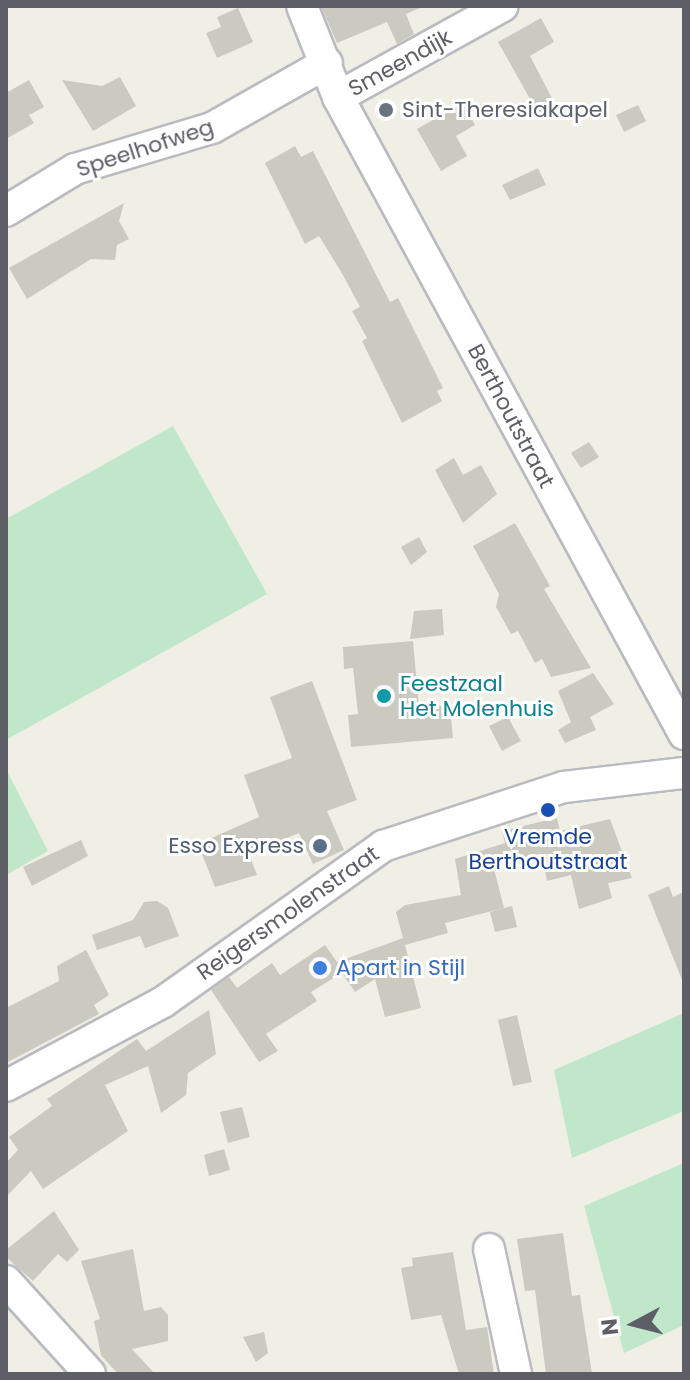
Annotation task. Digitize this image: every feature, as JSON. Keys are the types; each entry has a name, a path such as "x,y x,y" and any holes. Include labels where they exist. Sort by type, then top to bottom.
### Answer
{"street":[{"path":"302,6 327,63"},
{"name":"Smeendijk","path":"338,97 503,6"},
{"name":"Berthoutstraat","path":"327,63 338,97 684,734"},
{"name":"Speelhofweg","path":"6,211 75,169 212,128 327,63"},
{"name":"Reigersmolenstraat","path":"6,1086 163,1002 391,842 564,787 684,773"},
{"path":"489,1249 516,1374"},
{"path":"6,1281 90,1374"}],"green space":[{"path":"173,426 267,594 6,740 6,519"},
{"path":"6,769 48,851 6,875"},
{"path":"684,1013 684,1111 572,1158 554,1070"},
{"path":"684,1163 684,1325 624,1353 584,1206"}],"building":[{"path":"321,6 425,6 406,14 414,34 397,44 387,22 337,43"},
{"path":"238,8 253,42 217,58 206,33 221,27 217,17"},
{"path":"541,18 554,42 530,56 556,106 539,115 498,42"},
{"path":"120,77 136,106 93,131 62,80 102,86"},
{"path":"29,80 44,107 29,115 34,123 6,139 6,93"},
{"path":"463,103 475,125 456,136 467,156 441,171 417,129"},
{"path":"638,105 646,121 624,132 616,115"},
{"path":"295,146 301,157 313,151 390,302 398,298 443,388 437,391 442,401 402,423 362,341 367,338 352,311 360,307 319,236 305,244 265,163"},
{"path":"538,168 546,185 510,200 502,185"},
{"path":"124,203 119,221 129,239 117,245 115,260 91,259 27,299 9,268"},
{"path":"589,442 599,457 581,468 571,453"},
{"path":"454,458 463,475 481,465 497,494 463,523 435,470"},
{"path":"515,523 550,586 544,589 591,668 551,677 542,659 535,663 518,631 511,634 496,607 499,594 473,546"},
{"path":"419,537 427,552 411,565 401,547"},
{"path":"442,609 444,635 410,639 414,611"},
{"name":"Feestzaal Het Molenhuis","path":"413,641 419,708 450,705 453,738 351,747 348,715 358,714 353,668 344,669 343,647"},
{"path":"593,673 614,704 590,717 596,730 565,743 558,730 571,722 558,691"},
{"path":"312,681 357,800 327,811 344,850 313,864 299,833 249,854 257,875 215,887 198,844 259,817 244,775 292,758 270,697"},
{"path":"508,717 521,741 502,751 489,726"},
{"path":"557,818 560,831 610,819 632,878 608,883 612,898 579,909 571,875 547,881 541,854 493,865 504,908 445,923 448,933 405,945 421,1008 385,1017 375,979 355,992 342,973 311,992 317,1001 266,1034 278,1051 259,1062 211,990 229,977 237,988 272,963 280,975 325,945 337,962 403,938 396,912 405,905 461,895 455,859 505,843 502,831"},
{"path":"81,840 88,856 32,886 23,867"},
{"path":"669,886 673,897 684,892 683,982 648,895"},
{"path":"157,901 168,908 179,936 145,948 140,936 97,950 92,935 133,920 144,902"},
{"path":"512,906 517,927 495,932 490,912"},
{"path":"86,950 109,995 94,1005 99,1014 6,1063 6,1008 59,981 57,966"},
{"path":"209,1010 216,1054 188,1073 186,1095 161,1113 148,1066 105,1085 128,1131 43,1189 31,1171 6,1197 6,1163 18,1150 9,1137 52,1106 47,1099 137,1039 146,1051"},
{"path":"517,1015 532,1082 513,1086 498,1020"},
{"path":"242,1107 250,1137 228,1143 220,1112"},
{"path":"224,1149 230,1170 209,1176 204,1155"},
{"path":"54,1211 79,1250 67,1262 58,1254 33,1281 6,1257 6,1250"},
{"path":"563,1233 572,1296 580,1295 592,1374 546,1374 535,1290 525,1291 517,1239"},
{"path":"133,1249 144,1311 161,1307 168,1315 168,1341 132,1349 155,1374 118,1374 101,1355 94,1321 100,1319 81,1261"},
{"path":"453,1252 466,1330 487,1327 494,1374 459,1374 441,1315 411,1320 401,1268 413,1266 412,1258"},
{"path":"264,1332 268,1353 256,1362 243,1337"}],"place":[{"name":"Sint-Theresiakapel","path":"386,110"},
{"name":"Feestzaal Het Molenhuis","path":"384,696"},
{"name":"Vremde Berthoutstraat","path":"548,810"},
{"name":"Esso Express","path":"320,846"},
{"name":"Apart in Stijl","path":"320,968"}]}
